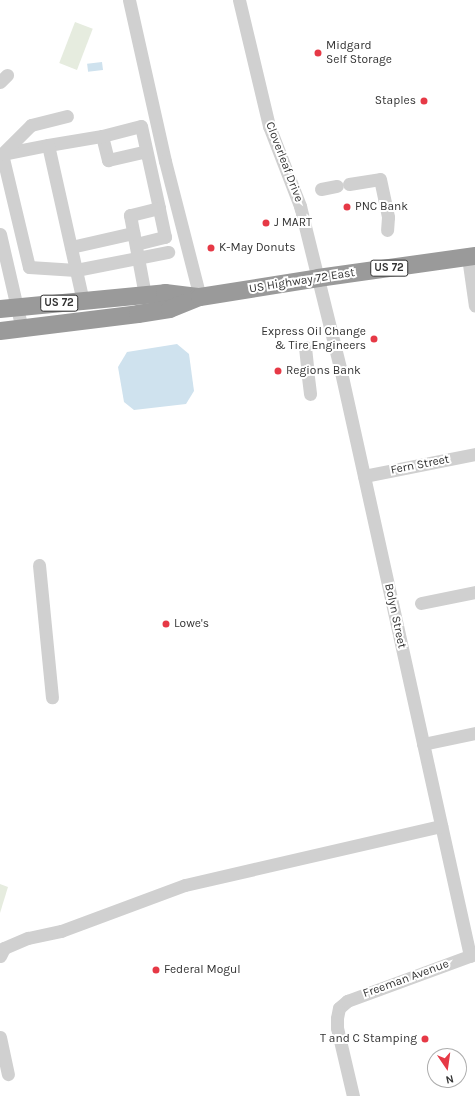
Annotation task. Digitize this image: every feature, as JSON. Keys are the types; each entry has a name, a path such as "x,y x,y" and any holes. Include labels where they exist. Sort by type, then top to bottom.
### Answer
{"highway":[{"name":"US Highway 72 East","path":"0,331 170,309 200,297 472,256"},
{"name":"US Highway 72 East","path":"9,309 166,293 200,297"}],"street":[{"path":"129,0 165,161 200,297"},
{"name":"Cloverleaf Drive","path":"239,0 268,126 300,206 318,278"},
{"path":"2,154 31,125 67,116"},
{"path":"2,154 102,136 141,126 165,237 134,238 71,247"},
{"path":"102,136 108,160 146,151"},
{"path":"48,145 82,301"},
{"path":"2,154 28,267 76,270 168,252"},
{"path":"321,189 380,179 388,217 386,230"},
{"path":"145,295 130,215 159,208"},
{"path":"0,234 9,309 22,329"},
{"path":"472,256 475,306"},
{"name":"Bolyn Street","path":"318,278 364,476 441,826 472,955"},
{"path":"102,299 103,318"},
{"path":"305,347 310,394"},
{"name":"Fern Street","path":"364,476 475,454"},
{"path":"39,565 52,697"},
{"path":"421,603 475,592"},
{"path":"423,744 475,733"},
{"path":"0,956 4,948 28,938 61,931 185,885 441,826"},
{"name":"Freeman Avenue","path":"353,1096 337,1028 339,1008 347,1001 472,955"},
{"path":"0,1038 8,1074"}],"shaded area":[{"path":"75,22 93,29 77,70 59,63"},
{"path":"0,884 8,887 0,913"}],"water":[{"path":"102,62 103,70 88,72 87,64"},
{"path":"177,344 189,354 194,391 186,404 134,410 124,402 118,367 127,352"}],"place":[{"name":"Midgard Self Storage","path":"318,53"},
{"name":"Staples","path":"424,101"},
{"name":"PNC Bank","path":"347,207"},
{"name":"J MART","path":"266,223"},
{"name":"K-May Donuts","path":"211,248"},
{"name":"Express Oil Change & Tire Engineers","path":"374,339"},
{"name":"Regions Bank","path":"278,371"},
{"name":"Lowe's","path":"166,624"},
{"name":"Federal Mogul","path":"156,970"},
{"name":"T and C Stamping","path":"425,1039"}]}
